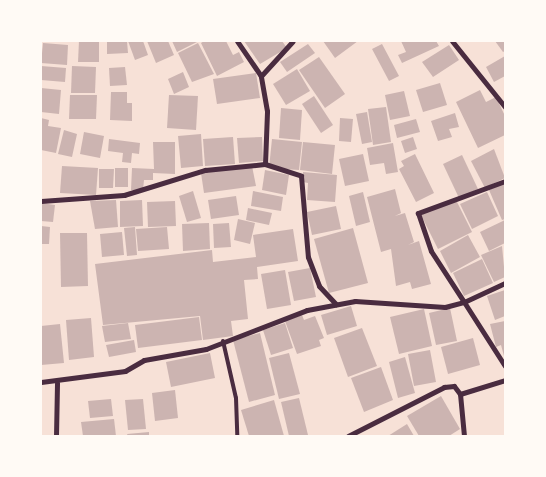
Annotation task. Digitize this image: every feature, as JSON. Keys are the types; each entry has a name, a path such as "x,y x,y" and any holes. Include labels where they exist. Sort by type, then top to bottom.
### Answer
{"street":[{"path":"237,41 261,76 268,111 265,164"},
{"path":"261,76 293,41"},
{"path":"452,41 505,107"},
{"path":"41,201 124,195 206,170 265,164 301,176 308,257 319,286 337,305"},
{"path":"505,181 418,213 431,252 505,366"},
{"path":"41,382 57,383 125,371 144,360 206,349 307,310 355,301 445,306 464,302 505,282"},
{"path":"460,394 505,380"},
{"path":"56,436 57,383"},
{"path":"348,436 444,387 454,386 460,394 464,436"}],"lane":[{"path":"223,341 236,398 237,436"}],"building":[{"path":"79,41 99,41 99,62 78,62"},
{"path":"107,41 127,41 128,53 107,54"},
{"path":"128,41 143,41 148,55 135,60"},
{"path":"147,41 168,41 174,55 156,63"},
{"path":"172,41 199,41 177,52"},
{"path":"204,41 226,41 233,55 239,52 244,62 217,76 201,43"},
{"path":"244,41 282,41 287,48 260,64"},
{"path":"323,41 358,41 335,58"},
{"path":"401,41 436,41 439,46 402,63 398,55 406,52"},
{"path":"495,41 505,41 505,51 503,52"},
{"path":"43,43 68,45 67,65 41,63"},
{"path":"198,43 214,74 192,82 178,53"},
{"path":"308,44 315,53 287,72 280,62"},
{"path":"382,44 399,76 389,81 372,49"},
{"path":"449,45 459,60 433,77 422,62"},
{"path":"505,56 505,76 494,82 486,67"},
{"path":"319,57 345,94 325,108 299,70"},
{"path":"41,66 66,68 65,82 41,80"},
{"path":"72,66 96,67 95,93 71,93"},
{"path":"125,67 127,85 110,86 109,68"},
{"path":"297,69 310,91 286,105 273,84"},
{"path":"183,72 189,87 174,94 168,79"},
{"path":"256,73 260,98 217,104 213,79"},
{"path":"440,83 447,105 423,112 416,90"},
{"path":"41,88 61,90 59,114 41,112"},
{"path":"480,90 486,102 496,97 505,116 505,135 478,148 456,102"},
{"path":"404,91 410,116 390,120 385,95"},
{"path":"111,92 127,92 127,103 132,103 132,121 110,120"},
{"path":"70,95 97,95 96,119 69,119"},
{"path":"169,95 198,96 196,130 167,128"},
{"path":"314,96 333,125 321,133 302,104"},
{"path":"386,107 391,142 373,145 368,109"},
{"path":"281,108 302,110 300,140 279,138"},
{"path":"367,112 372,142 362,144 356,114"},
{"path":"455,113 459,127 449,129 452,137 438,141 431,121"},
{"path":"41,118 49,120 48,126 61,128 56,153 41,150"},
{"path":"340,118 353,119 351,142 339,141"},
{"path":"416,119 420,132 397,138 394,125"},
{"path":"64,130 77,134 72,157 58,154"},
{"path":"84,132 104,136 100,158 80,154"},
{"path":"201,134 203,166 181,168 178,136"},
{"path":"233,137 235,164 205,166 203,139"},
{"path":"262,137 263,161 239,163 237,138"},
{"path":"413,137 417,149 405,153 401,141"},
{"path":"109,139 140,143 139,154 132,153 131,163 122,162 123,153 108,151"},
{"path":"272,139 302,142 299,170 269,168"},
{"path":"153,142 175,142 175,174 153,173 153,180 144,180 143,190 131,190 132,168 154,169"},
{"path":"303,142 335,145 332,174 300,170"},
{"path":"393,143 398,172 386,174 384,163 370,165 367,148"},
{"path":"494,149 505,178 485,188 471,161"},
{"path":"363,154 369,181 345,186 339,159"},
{"path":"415,154 434,193 416,202 399,169 404,166 401,161"},
{"path":"462,155 478,189 459,198 443,164"},
{"path":"62,166 98,168 96,195 60,193"},
{"path":"252,166 256,186 204,193 201,173"},
{"path":"115,168 128,168 128,187 115,187"},
{"path":"99,169 114,169 113,188 99,188"},
{"path":"265,170 289,175 286,195 262,190"},
{"path":"303,172 337,175 335,202 307,200 308,183 303,182"},
{"path":"505,183 505,219 502,220 489,190"},
{"path":"395,189 401,213 395,216 405,213 414,242 408,245 419,241 431,284 412,289 410,282 396,286 391,249 381,252 367,197"},
{"path":"193,191 201,218 187,222 179,196"},
{"path":"253,191 283,197 281,211 251,206"},
{"path":"363,192 370,222 356,226 349,196"},
{"path":"487,192 498,216 472,229 460,204"},
{"path":"236,196 239,215 211,219 208,200"},
{"path":"455,198 472,232 438,249 421,215"},
{"path":"116,200 118,227 95,229 90,201"},
{"path":"142,200 143,226 120,227 120,201"},
{"path":"175,201 176,226 148,227 147,202"},
{"path":"41,203 55,205 53,222 41,221"},
{"path":"336,206 341,229 312,235 307,212"},
{"path":"248,208 272,213 269,225 246,220"},
{"path":"238,219 255,223 250,244 234,240"},
{"path":"505,220 505,243 489,251 480,232"},
{"path":"209,223 210,249 183,251 182,224"},
{"path":"229,223 231,247 214,248 213,224"},
{"path":"41,226 50,227 49,244 41,244"},
{"path":"135,227 137,255 127,256 124,228"},
{"path":"167,227 169,249 138,251 136,229"},
{"path":"353,228 368,283 329,293 314,239"},
{"path":"293,229 298,261 257,267 258,279 244,280 248,319 231,321 233,336 203,340 200,316 103,325 95,264 212,250 213,262 256,257 253,235"},
{"path":"122,232 124,255 102,257 100,234"},
{"path":"60,233 87,233 88,286 61,287"},
{"path":"468,235 480,257 451,273 440,251"},
{"path":"502,246 505,277 494,282 481,255"},
{"path":"482,259 493,283 464,296 453,273"},
{"path":"310,268 316,297 294,301 288,272"},
{"path":"285,270 291,305 267,309 261,274"},
{"path":"505,290 505,316 495,320 487,296"},
{"path":"351,306 357,326 327,335 321,315"},
{"path":"450,308 457,341 436,345 429,313"},
{"path":"424,309 432,346 399,354 390,317"},
{"path":"302,315 304,320 315,316 324,338 319,340 321,346 297,354 285,321"},
{"path":"199,317 202,340 138,348 135,325"},
{"path":"91,318 94,357 69,360 66,320"},
{"path":"505,321 504,356 501,345 496,347 490,324"},
{"path":"128,323 131,339 105,342 102,326"},
{"path":"285,323 293,348 271,355 263,330"},
{"path":"60,324 64,363 41,365 41,326"},
{"path":"362,328 377,366 348,377 334,338"},
{"path":"260,333 275,395 249,402 233,340"},
{"path":"473,338 480,365 448,374 441,347"},
{"path":"134,340 136,352 109,357 106,345"},
{"path":"430,350 436,382 414,386 408,354"},
{"path":"210,353 215,378 171,387 166,362"},
{"path":"289,353 300,394 279,399 269,358"},
{"path":"405,357 415,393 398,398 389,362"},
{"path":"381,367 393,400 364,412 351,378"},
{"path":"175,390 178,418 155,421 152,393"},
{"path":"441,396 460,429 449,436 419,436 407,416"},
{"path":"299,398 308,435 289,436 281,402"},
{"path":"111,399 113,416 90,418 88,401"},
{"path":"143,399 146,429 128,430 125,400"},
{"path":"274,400 284,436 249,436 241,410"},
{"path":"114,419 116,436 83,436 81,422"},
{"path":"407,424 414,436 388,436"},
{"path":"149,432 149,436 128,436 127,434"}]}
